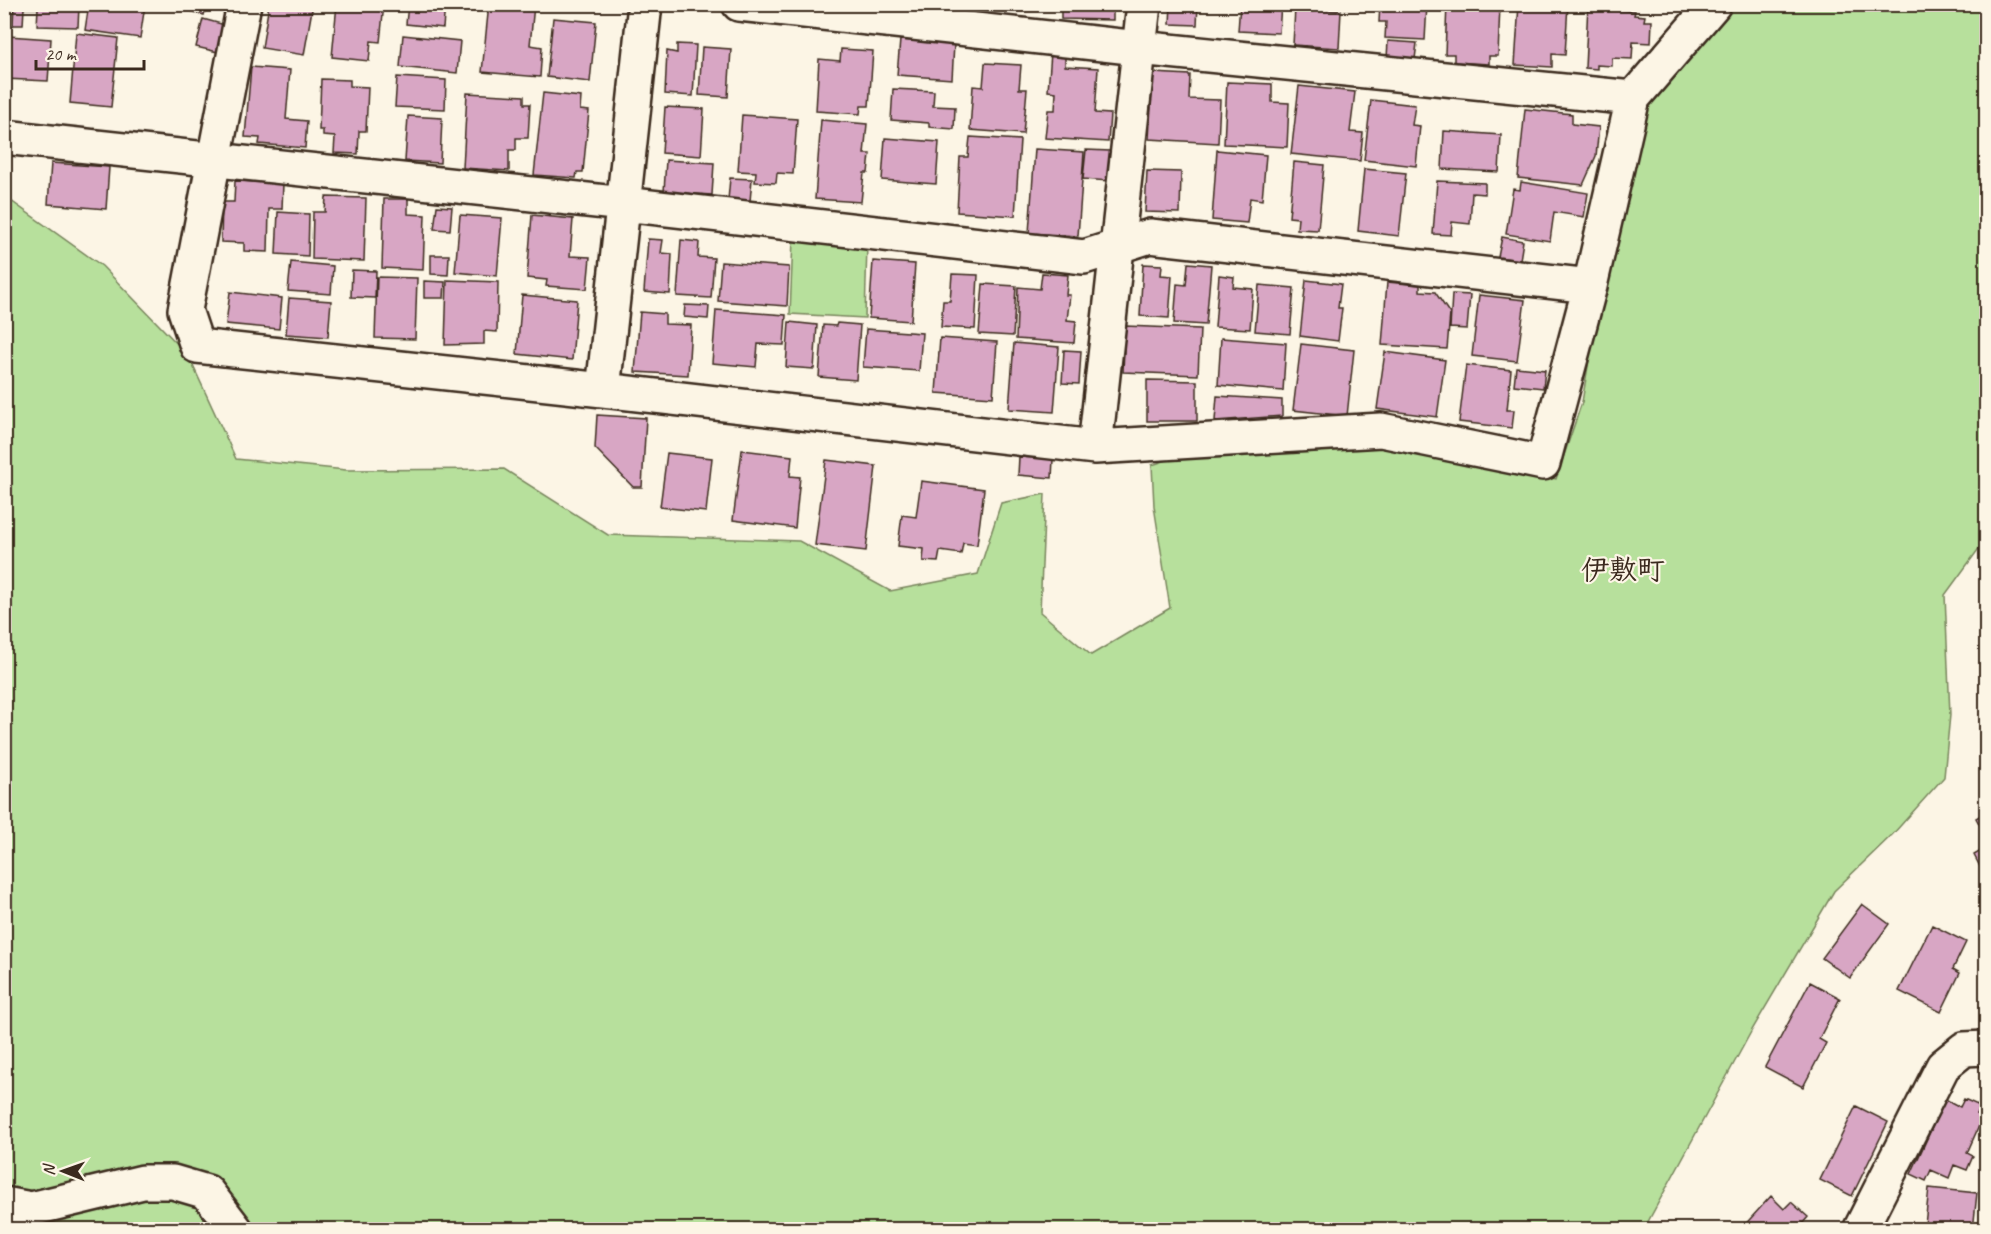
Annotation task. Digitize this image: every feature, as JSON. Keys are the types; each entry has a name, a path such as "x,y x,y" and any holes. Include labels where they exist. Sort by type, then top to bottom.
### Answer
{"street":[{"path":"244,4 185,310 197,346 1095,447 1382,430 1543,463 1590,286 1633,98 1714,4"},
{"path":"603,390 645,4"},
{"path":"739,4 1139,48 1633,98"},
{"path":"1095,447 1144,4"},
{"path":"4,137 624,204 1084,257 1150,236 1590,286"},
{"path":"1860,1230 1943,1066 1964,1049 1986,1048"},
{"path":"4,1204 31,1209 143,1182 173,1182 207,1192 236,1230"}],"green space":[{"path":"1723,5 1986,5 1986,539 1945,595 1950,715 1944,777 1893,834 1834,891 1752,1030 1644,1229 5,1229 4,196 102,266 188,355 236,459 346,470 504,469 608,535 799,541 890,591 978,574 1001,503 1045,494 1040,612 1091,655 1170,608 1154,506 1152,465 1179,456 1385,444 1556,479 1582,402 1607,253 1650,99"},
{"path":"793,239 867,244 865,318 790,314"}],"building":[{"path":"14,4 79,6 78,27 37,26 38,8 24,8 23,25 13,25"},
{"path":"89,4 145,5 140,38 85,30"},
{"path":"167,4 207,4 204,15"},
{"path":"269,4 313,4 304,55 262,48"},
{"path":"337,4 384,4 380,42 371,41 369,61 332,57"},
{"path":"408,4 445,4 443,28 406,24"},
{"path":"489,4 534,5 530,45 542,47 540,77 482,72"},
{"path":"1061,4 1113,4 1113,20 1061,19"},
{"path":"1171,4 1198,4 1197,25 1170,24"},
{"path":"1240,4 1281,4 1279,33 1238,31"},
{"path":"1334,4 1370,4 1370,9 1334,7"},
{"path":"1380,4 1427,4 1425,40 1385,38 1386,22 1379,22"},
{"path":"1447,4 1500,4 1498,56 1489,56 1489,64 1454,62 1454,54 1445,54"},
{"path":"1519,4 1568,4 1565,55 1552,54 1552,67 1515,65"},
{"path":"1588,4 1615,4 1615,10 1635,11 1634,15 1645,16 1644,21 1652,21 1651,43 1633,42 1632,59 1612,58 1612,66 1597,65 1597,69 1585,68"},
{"path":"1295,8 1341,11 1339,48 1293,45"},
{"path":"553,18 596,22 590,82 547,77"},
{"path":"203,19 225,25 218,52 196,47"},
{"path":"76,33 118,38 111,107 70,103"},
{"path":"403,35 460,41 457,73 400,67"},
{"path":"8,36 51,39 48,81 5,79"},
{"path":"900,40 954,44 952,79 897,75"},
{"path":"1388,41 1417,43 1415,59 1387,58"},
{"path":"677,44 696,45 693,96 665,94 667,51 677,53"},
{"path":"702,47 731,49 728,97 699,95"},
{"path":"841,49 873,51 869,106 861,106 860,114 816,111 819,59 840,61"},
{"path":"1051,53 1065,54 1065,66 1098,68 1095,113 1110,114 1108,142 1045,138 1048,110 1055,110 1056,92 1048,91"},
{"path":"985,63 1021,65 1019,89 1027,89 1023,134 970,130 973,86 983,87"},
{"path":"251,67 290,70 286,119 307,121 305,148 259,144 260,138 245,137"},
{"path":"1153,73 1190,75 1189,99 1220,100 1218,143 1149,139"},
{"path":"397,77 446,80 445,109 395,107"},
{"path":"321,79 350,80 350,86 368,87 366,131 359,131 358,154 334,153 335,137 323,136 323,130 319,130"},
{"path":"1227,82 1272,84 1272,102 1289,103 1287,147 1224,144"},
{"path":"1299,86 1355,92 1350,132 1363,133 1360,161 1291,154"},
{"path":"893,89 934,91 933,106 955,107 954,129 929,127 929,123 891,120"},
{"path":"467,93 524,96 524,104 530,104 528,138 516,138 516,150 509,150 509,171 463,168"},
{"path":"543,93 581,97 580,110 589,111 583,172 577,172 576,178 534,175"},
{"path":"1371,100 1415,105 1412,125 1420,126 1416,166 1364,160"},
{"path":"665,107 704,109 701,156 662,153"},
{"path":"1525,109 1572,114 1572,124 1599,127 1596,156 1583,185 1518,178"},
{"path":"742,115 797,119 793,174 777,173 776,183 755,182 756,172 738,171"},
{"path":"408,116 442,118 440,163 405,161"},
{"path":"821,120 867,124 864,154 870,154 868,173 864,173 861,202 815,199"},
{"path":"1444,131 1501,135 1499,172 1442,169"},
{"path":"970,137 1020,140 1015,216 957,212 960,157 968,157"},
{"path":"885,138 939,142 936,184 882,180"},
{"path":"1035,149 1084,152 1078,236 1029,233"},
{"path":"1086,150 1110,151 1109,181 1083,179"},
{"path":"1217,150 1266,155 1262,200 1250,198 1247,223 1212,220"},
{"path":"666,160 714,163 712,195 664,192"},
{"path":"1294,162 1324,165 1318,230 1297,229 1298,218 1289,217"},
{"path":"51,163 109,167 106,209 48,204"},
{"path":"1364,169 1406,173 1399,236 1358,231"},
{"path":"1147,171 1181,172 1180,213 1145,212"},
{"path":"730,178 752,179 750,201 728,200"},
{"path":"235,181 283,183 282,209 269,209 268,252 244,251 244,243 221,242 222,202 234,202"},
{"path":"1437,181 1485,183 1485,194 1472,193 1470,224 1452,222 1451,235 1433,234"},
{"path":"1521,182 1588,193 1584,217 1554,212 1550,241 1506,234 1513,189 1520,190"},
{"path":"326,197 366,198 364,261 312,259 313,212 325,212"},
{"path":"384,199 408,199 408,214 425,215 423,270 382,268"},
{"path":"437,206 452,207 450,230 434,229"},
{"path":"278,212 309,214 308,256 276,254"},
{"path":"460,215 502,218 497,276 455,272"},
{"path":"532,215 573,219 570,256 590,257 587,289 546,286 547,280 527,278"},
{"path":"1502,237 1523,241 1520,260 1498,257"},
{"path":"648,239 663,240 661,253 672,254 670,294 644,292"},
{"path":"681,240 699,242 698,257 714,258 711,298 677,296"},
{"path":"431,255 449,255 448,275 431,274"},
{"path":"873,261 915,264 911,321 869,318"},
{"path":"291,262 333,266 331,294 288,291"},
{"path":"721,262 789,267 787,306 718,301"},
{"path":"1188,263 1211,265 1206,325 1174,323 1177,284 1186,285"},
{"path":"1143,264 1162,265 1161,275 1172,276 1169,318 1140,316"},
{"path":"352,270 376,271 375,298 351,297"},
{"path":"1042,273 1068,275 1066,295 1070,295 1067,320 1076,321 1074,343 1016,339 1018,287 1040,289"},
{"path":"952,274 978,275 975,329 941,327 943,301 950,301"},
{"path":"1219,275 1234,277 1233,287 1253,289 1250,329 1215,327"},
{"path":"377,277 417,278 415,339 375,338"},
{"path":"447,280 498,282 497,332 484,331 484,344 445,345"},
{"path":"1306,280 1341,284 1338,308 1342,308 1338,341 1300,336"},
{"path":"424,281 445,282 444,298 424,298"},
{"path":"1387,282 1420,285 1420,291 1435,292 1450,314 1447,349 1382,345"},
{"path":"983,284 1016,286 1013,336 979,334"},
{"path":"1259,285 1294,288 1290,334 1255,331"},
{"path":"230,292 282,298 279,329 226,324"},
{"path":"1452,294 1470,295 1467,329 1450,328"},
{"path":"522,295 577,300 572,360 517,354"},
{"path":"1479,295 1525,300 1517,361 1472,356"},
{"path":"289,298 331,301 328,337 286,334"},
{"path":"685,305 709,306 708,319 684,317"},
{"path":"716,310 786,315 784,345 758,344 756,367 712,363"},
{"path":"640,312 665,314 665,324 691,325 688,375 635,372"},
{"path":"789,322 817,325 814,369 786,367"},
{"path":"837,323 860,325 856,380 819,377 823,325 836,326"},
{"path":"1125,326 1200,329 1198,375 1123,372"},
{"path":"866,329 922,333 919,371 863,367"},
{"path":"940,338 997,342 993,397 936,393"},
{"path":"1221,338 1286,343 1283,391 1218,385"},
{"path":"1014,343 1059,347 1054,412 1009,409"},
{"path":"1301,344 1354,350 1347,416 1293,410"},
{"path":"1064,350 1081,351 1079,384 1062,383"},
{"path":"1385,352 1445,360 1437,417 1377,409"},
{"path":"1466,365 1511,370 1507,410 1514,410 1512,428 1459,422"},
{"path":"1516,367 1545,370 1543,388 1514,385"},
{"path":"1147,380 1197,381 1197,421 1147,421"},
{"path":"1217,396 1282,400 1282,416 1215,421"},
{"path":"597,415 646,418 642,487 633,487 595,448"},
{"path":"742,450 792,456 790,476 800,477 795,528 733,520"},
{"path":"667,453 712,458 706,512 660,507"},
{"path":"1019,457 1053,459 1052,478 1018,475"},
{"path":"826,460 876,466 866,551 815,545"},
{"path":"921,481 984,489 977,545 963,543 961,554 940,551 938,562 923,561 924,549 898,546 902,515 916,517"},
{"path":"1986,812 1986,836 1976,818"},
{"path":"1986,848 1986,878 1974,855"},
{"path":"1862,904 1889,924 1850,978 1822,958"},
{"path":"1932,925 1966,942 1953,969 1960,973 1941,1012 1899,991"},
{"path":"1810,982 1840,998 1819,1039 1826,1043 1803,1087 1765,1067"},
{"path":"1945,1099 1960,1107 1964,1099 1980,1106 1976,1114 1983,1117 1967,1153 1973,1156 1967,1170 1954,1165 1949,1178 1931,1170 1926,1181 1911,1174"},
{"path":"1856,1106 1888,1122 1852,1196 1820,1180"},
{"path":"1929,1188 1977,1193 1973,1230 1925,1225"},
{"path":"1771,1196 1784,1209 1791,1202 1808,1217 1797,1230 1740,1230"}],"district":[{"name":"伊敷町","path":"1623,569"}]}
